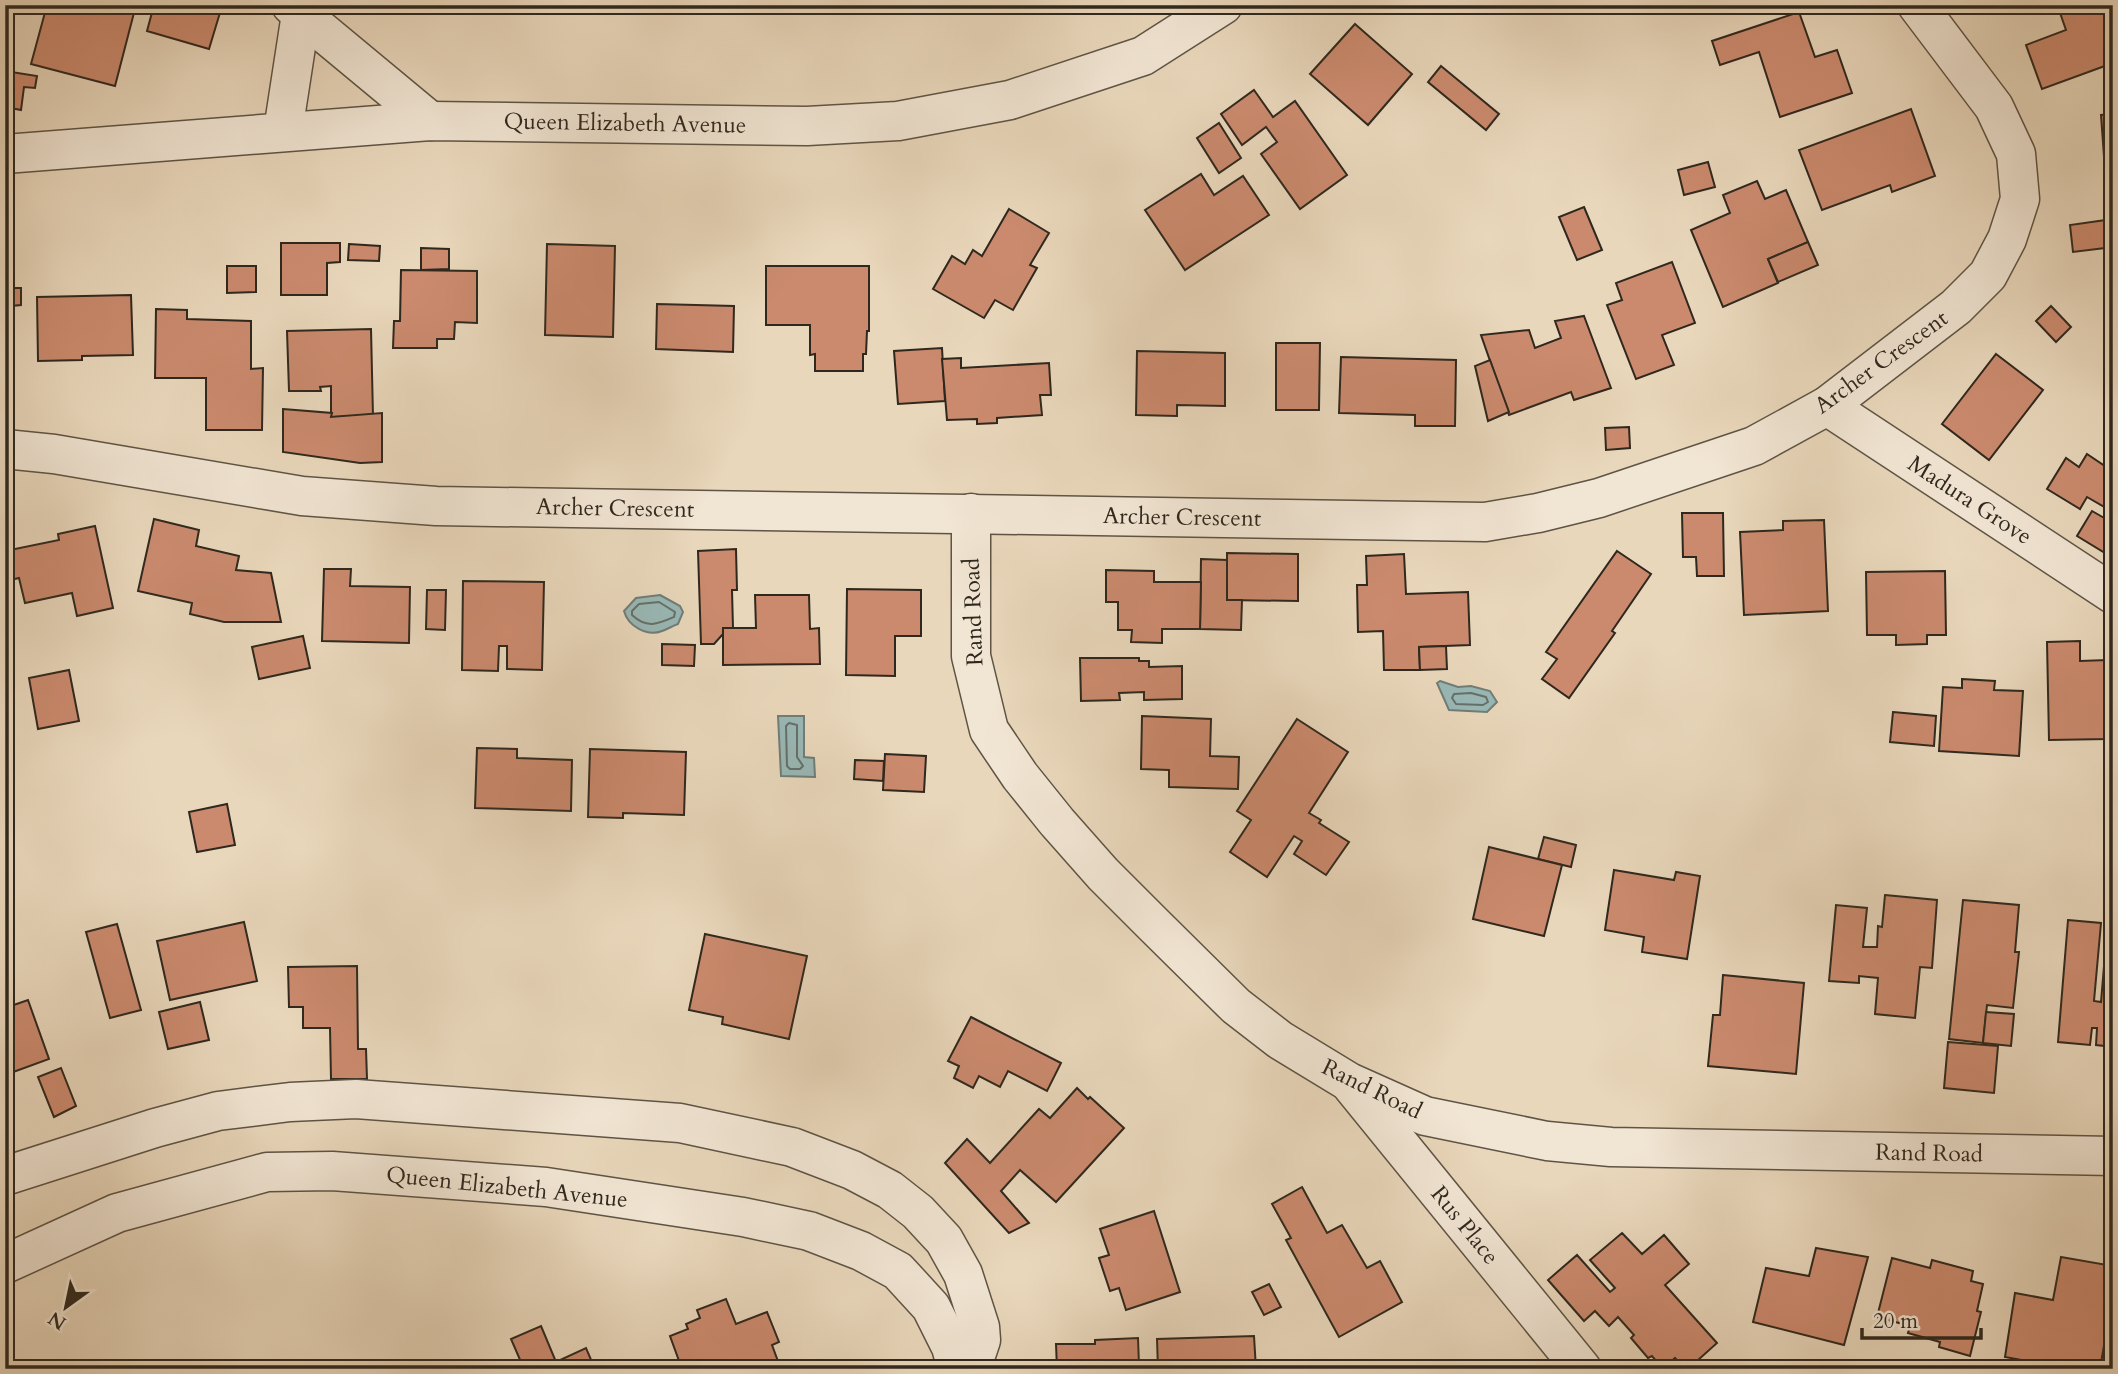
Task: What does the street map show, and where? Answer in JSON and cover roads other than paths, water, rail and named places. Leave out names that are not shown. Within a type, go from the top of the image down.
[{"type":"street","name":"Queen Elizabeth Avenue","points":[[5,154],[430,121],[807,126],[898,121],[1010,100],[1143,56],[1223,5]]},
{"type":"street","name":"Archer Crescent","points":[[5,449],[54,454],[302,496],[422,505],[1485,522],[1538,513],[1598,498],[1754,446],[1827,406],[1956,307],[1988,275],[2007,239],[2020,200],[2016,154],[1994,107],[1917,5]]},
{"type":"street","points":[[296,10],[430,121]]},
{"type":"street","points":[[283,131],[296,10]]},
{"type":"street","name":"Madura Grove","points":[[1827,406],[2113,594]]},
{"type":"street","name":"Rand Road","points":[[971,513],[971,656],[989,730],[1020,776],[1103,874],[1236,1006],[1280,1040],[1349,1082],[1425,1116],[1547,1141],[1611,1147],[2113,1156]]},
{"type":"street","name":"Rus Place","points":[[1349,1082],[1582,1369]]},
{"type":"street","points":[[5,1176],[155,1128],[218,1111],[290,1102],[356,1100],[680,1123],[792,1147],[852,1170],[881,1185],[918,1212],[944,1240],[963,1274],[980,1327],[981,1340],[977,1352],[958,1369]]},
{"type":"street","name":"Queen Elizabeth Avenue","points":[[5,1265],[117,1213],[267,1172],[332,1171],[546,1187],[743,1217],[809,1231],[861,1251],[898,1271],[931,1307],[951,1347],[958,1369]]},
{"type":"water","points":[[660,595],[680,606],[683,612],[678,624],[650,633],[634,626],[624,611],[636,598]]},
{"type":"water","points":[[1440,681],[1458,687],[1471,686],[1490,691],[1497,702],[1487,712],[1449,710],[1437,683]]},
{"type":"water","points":[[778,716],[804,716],[804,757],[814,758],[815,777],[781,776]]}]
